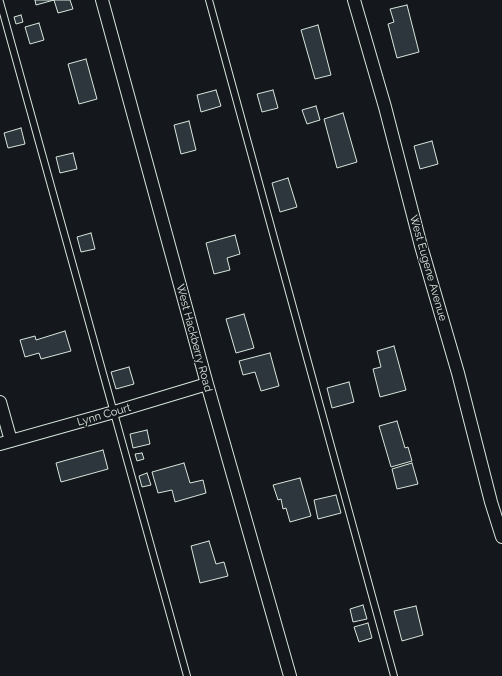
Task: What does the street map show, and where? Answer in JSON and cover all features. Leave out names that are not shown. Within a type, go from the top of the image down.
[{"type":"street","name":"West Hackberry Road","points":[[102,0],[207,384],[290,676]]},
{"type":"street","name":"West Eugene Avenue","points":[[354,0],[385,107],[421,246],[458,373],[502,537]]},
{"type":"street","name":"Lynn Court","points":[[6,442],[207,384]]},
{"type":"street","points":[[0,402],[6,442]]},
{"type":"lane","points":[[209,0],[394,676]]},
{"type":"lane","points":[[0,2],[187,676]]},
{"type":"building","points":[[35,0],[54,0],[36,5]]},
{"type":"building","points":[[54,0],[70,0],[73,9],[58,13]]},
{"type":"building","points":[[407,5],[419,52],[397,58],[388,24],[394,22],[390,9]]},
{"type":"building","points":[[21,15],[23,22],[16,24],[14,17]]},
{"type":"building","points":[[39,23],[44,40],[30,44],[25,27]]},
{"type":"building","points":[[318,25],[331,75],[315,79],[301,30]]},
{"type":"building","points":[[86,59],[97,99],[79,104],[68,64]]},
{"type":"building","points":[[216,90],[221,106],[201,112],[197,95]]},
{"type":"building","points":[[273,90],[278,108],[262,112],[257,94]]},
{"type":"building","points":[[316,106],[320,120],[307,124],[302,110]]},
{"type":"building","points":[[343,113],[357,162],[337,168],[324,119]]},
{"type":"building","points":[[189,121],[196,150],[181,154],[174,125]]},
{"type":"building","points":[[21,128],[25,144],[8,148],[4,133]]},
{"type":"building","points":[[432,141],[438,164],[420,169],[414,146]]},
{"type":"building","points":[[73,153],[77,169],[60,173],[56,157]]},
{"type":"building","points":[[288,178],[297,207],[280,212],[272,183]]},
{"type":"building","points":[[91,233],[95,249],[81,252],[77,237]]},
{"type":"building","points":[[235,235],[240,254],[227,258],[230,270],[214,274],[206,243]]},
{"type":"building","points":[[244,314],[254,348],[236,353],[226,319]]},
{"type":"building","points":[[65,331],[71,351],[41,359],[39,353],[25,357],[20,340],[35,336],[36,340]]},
{"type":"building","points":[[394,346],[406,390],[380,397],[373,369],[381,367],[377,351]]},
{"type":"building","points":[[270,353],[279,386],[261,391],[255,372],[243,375],[239,361]]},
{"type":"building","points":[[129,367],[134,384],[116,389],[111,372]]},
{"type":"building","points":[[349,382],[354,402],[332,408],[327,388]]},
{"type":"building","points":[[397,421],[405,448],[408,447],[412,461],[391,467],[379,426]]},
{"type":"building","points":[[147,430],[150,444],[133,448],[130,434]]},
{"type":"building","points":[[103,450],[108,469],[61,482],[56,463]]},
{"type":"building","points":[[142,453],[144,459],[137,461],[135,454]]},
{"type":"building","points":[[184,463],[190,483],[203,480],[206,493],[175,502],[172,490],[158,493],[152,472]]},
{"type":"building","points":[[412,463],[418,484],[397,489],[392,469]]},
{"type":"building","points":[[147,473],[151,485],[142,487],[139,476]]},
{"type":"building","points":[[300,478],[311,516],[290,522],[286,508],[283,509],[281,499],[278,500],[273,485]]},
{"type":"building","points":[[336,495],[341,513],[318,519],[314,500]]},
{"type":"building","points":[[209,541],[216,564],[224,562],[228,576],[200,583],[191,546]]},
{"type":"building","points":[[363,605],[367,619],[353,622],[350,609]]},
{"type":"building","points":[[416,606],[423,635],[402,641],[394,611]]},
{"type":"building","points":[[368,623],[372,638],[359,642],[354,627]]}]
